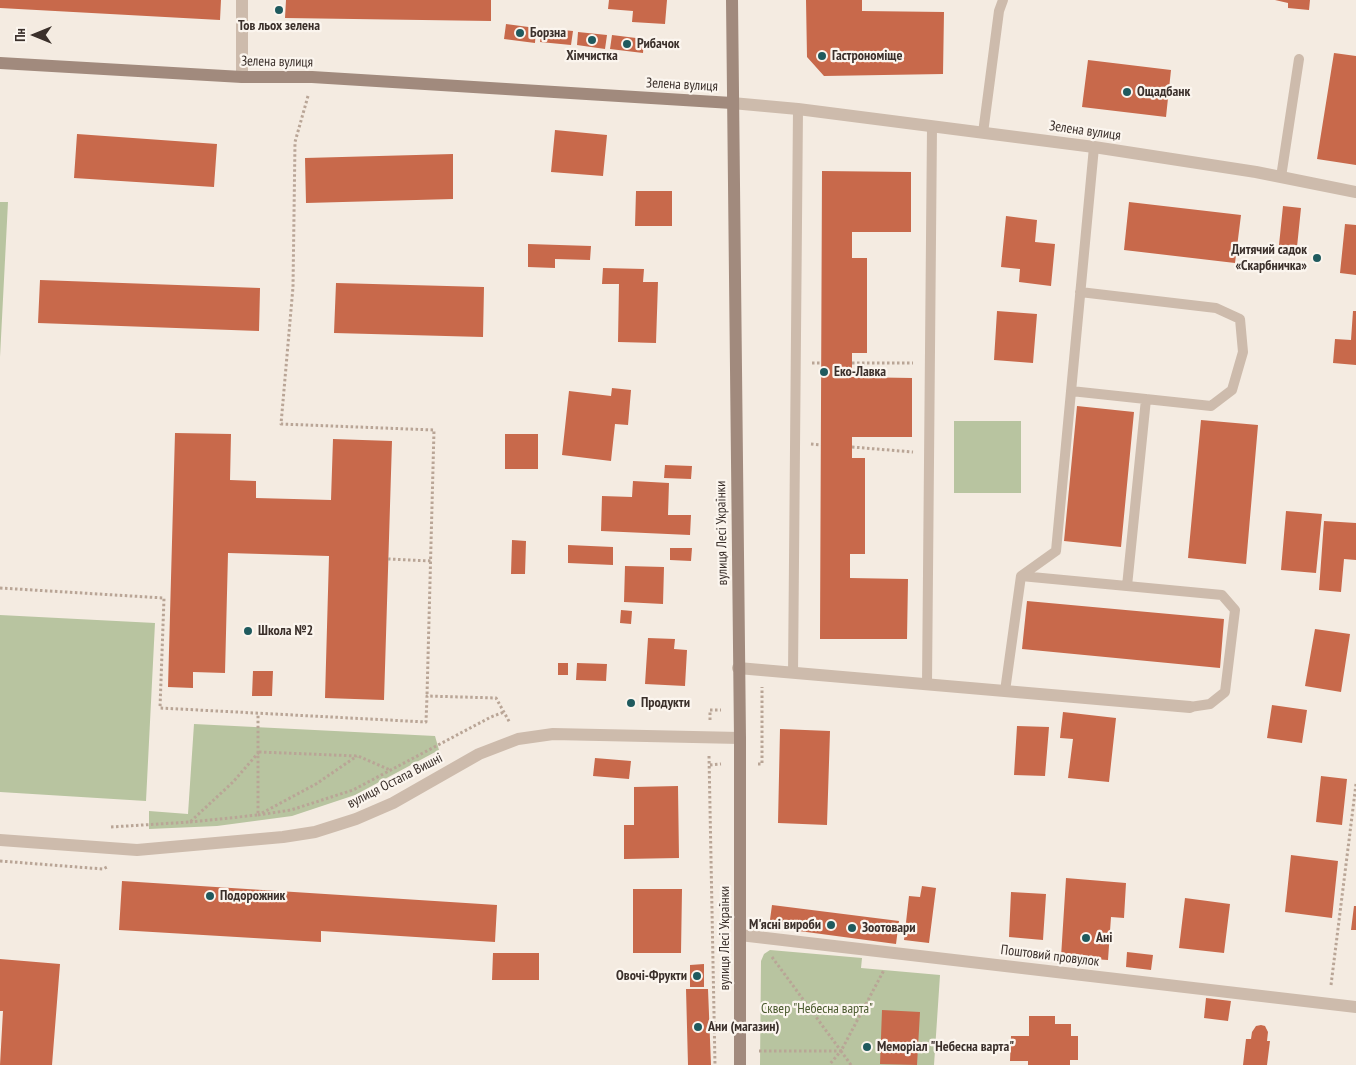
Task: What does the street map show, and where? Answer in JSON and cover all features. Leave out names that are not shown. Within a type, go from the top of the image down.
[{"type":"street","points":[[242,0],[242,77]]},
{"type":"street","name":"вулиця Лесі Українки","points":[[732,0],[740,738],[740,1065]]},
{"type":"street","name":"Зелена вулиця","points":[[0,63],[242,77],[312,77],[732,103],[798,109],[1094,147],[1281,177],[1356,192]]},
{"type":"street","points":[[738,668],[1190,707]]},
{"type":"street","name":"вулиця Остапа Вишні","points":[[0,840],[136,850],[229,843],[315,832],[356,819],[393,803],[479,754],[518,739],[553,734],[740,738]]},
{"type":"street","name":"Поштовий провулок","points":[[740,935],[1356,1006]]},
{"type":"lane","points":[[983,133],[1002,0]]},
{"type":"lane","points":[[1281,177],[1299,59]]},
{"type":"lane","points":[[793,673],[798,109]]},
{"type":"lane","points":[[927,684],[932,127]]},
{"type":"lane","points":[[1005,690],[1022,576],[1056,551],[1094,147]]},
{"type":"lane","points":[[1071,391],[1210,406],[1232,390],[1243,352],[1240,319],[1216,308],[1080,292]]},
{"type":"lane","points":[[1127,586],[1146,399]]},
{"type":"lane","points":[[1022,576],[1222,595],[1235,610],[1225,692],[1210,704],[1190,707]]},
{"type":"path","points":[[0,588],[164,598],[160,708],[426,722],[434,430],[281,424],[293,288],[295,142],[312,77]]},
{"type":"path","points":[[815,363],[821,363]]},
{"type":"path","points":[[852,363],[930,363]]},
{"type":"path","points":[[814,444],[821,444]]},
{"type":"path","points":[[852,447],[929,453]]},
{"type":"path","points":[[388,559],[431,561]]},
{"type":"path","points":[[427,696],[496,698],[518,739]]},
{"type":"path","points":[[710,710],[715,1065]]},
{"type":"path","points":[[105,828],[190,822],[292,810],[353,790],[491,717],[504,712]]},
{"type":"path","points":[[258,714],[258,815]]},
{"type":"path","points":[[258,752],[358,756],[390,770]]},
{"type":"path","points":[[190,822],[233,782],[258,752]]},
{"type":"path","points":[[258,815],[310,788],[358,756]]},
{"type":"path","points":[[1329,1003],[1356,784]]},
{"type":"path","points":[[758,937],[851,1065]]},
{"type":"path","points":[[829,1065],[841,1051],[893,953]]},
{"type":"path","points":[[740,1051],[841,1051]]},
{"type":"green space","points":[[0,202],[8,202],[0,357]]},
{"type":"green space","points":[[954,421],[1021,421],[1021,493],[954,493]]},
{"type":"green space","points":[[0,615],[155,623],[146,801],[0,792]]},
{"type":"green space","points":[[194,724],[435,736],[439,750],[355,795],[292,816],[217,826],[149,829],[149,811],[188,814]]},
{"type":"green space","name":"Сквер \"Небесна варта\"","points":[[770,950],[862,958],[861,968],[940,975],[934,1065],[760,1065],[761,961],[764,954]]},
{"type":"building","points":[[0,0],[221,0],[220,20],[0,8]]},
{"type":"building","points":[[286,0],[491,0],[491,21],[285,18]]},
{"type":"building","points":[[609,0],[667,0],[665,24],[632,22],[633,11],[608,9]]},
{"type":"building","points":[[806,0],[862,0],[862,11],[944,12],[943,74],[824,76],[807,57]]},
{"type":"building","points":[[1275,0],[1310,0],[1309,10],[1288,8],[1288,3]]},
{"type":"building","name":"Борзна","points":[[506,24],[536,28],[535,43],[504,39]]},
{"type":"building","points":[[542,28],[573,31],[571,45],[540,42]]},
{"type":"building","name":"Хімчистка","points":[[578,32],[607,35],[605,49],[577,45]]},
{"type":"building","name":"Рибачок","points":[[612,35],[644,39],[643,53],[610,49]]},
{"type":"building","points":[[1334,53],[1356,56],[1356,165],[1317,159]]},
{"type":"building","points":[[1088,60],[1171,70],[1166,117],[1082,107]]},
{"type":"building","points":[[555,130],[607,135],[603,176],[551,172]]},
{"type":"building","points":[[77,134],[217,144],[214,187],[74,178]]},
{"type":"building","points":[[453,154],[453,199],[306,203],[305,158]]},
{"type":"building","points":[[822,171],[911,172],[911,232],[852,232],[852,258],[867,258],[867,353],[852,353],[852,377],[912,378],[912,437],[852,437],[852,458],[865,458],[865,554],[850,554],[850,578],[908,579],[907,639],[820,639]]},
{"type":"building","points":[[636,191],[672,191],[672,226],[635,226]]},
{"type":"building","points":[[1129,202],[1241,215],[1235,263],[1124,250]]},
{"type":"building","points":[[1283,206],[1301,208],[1297,247],[1279,245]]},
{"type":"building","points":[[1006,216],[1037,220],[1035,242],[1055,244],[1051,286],[1019,282],[1020,269],[1001,267]]},
{"type":"building","points":[[1345,224],[1356,225],[1356,275],[1340,273]]},
{"type":"building","points":[[528,244],[591,246],[590,260],[555,259],[555,268],[528,267]]},
{"type":"building","points":[[603,268],[644,269],[643,282],[658,282],[656,343],[618,342],[619,284],[602,284]]},
{"type":"building","points":[[40,280],[260,288],[259,331],[38,323]]},
{"type":"building","points":[[336,283],[484,287],[483,337],[334,333]]},
{"type":"building","points":[[997,311],[1037,314],[1033,363],[994,360]]},
{"type":"building","points":[[1353,311],[1356,311],[1356,365],[1333,363],[1335,339],[1351,340]]},
{"type":"building","points":[[612,388],[631,390],[628,425],[615,424],[611,461],[562,455],[569,391],[611,396]]},
{"type":"building","points":[[1077,406],[1134,412],[1121,547],[1064,541]]},
{"type":"building","points":[[1201,420],[1258,425],[1246,564],[1188,558]]},
{"type":"building","points":[[175,433],[231,434],[230,480],[256,481],[256,498],[331,500],[333,439],[392,441],[384,700],[325,698],[329,556],[228,553],[225,673],[193,672],[193,688],[168,687]]},
{"type":"building","points":[[505,434],[538,434],[538,469],[505,469]]},
{"type":"building","points":[[665,465],[692,466],[691,479],[664,478]]},
{"type":"building","points":[[633,481],[669,483],[668,515],[691,515],[690,535],[601,531],[602,496],[632,497]]},
{"type":"building","points":[[1286,511],[1322,514],[1316,573],[1281,570]]},
{"type":"building","points":[[1324,521],[1356,523],[1356,560],[1344,559],[1341,592],[1319,590]]},
{"type":"building","points":[[512,540],[526,541],[525,574],[511,574]]},
{"type":"building","points":[[568,545],[613,547],[613,565],[568,563]]},
{"type":"building","points":[[670,548],[692,548],[691,561],[670,560]]},
{"type":"building","points":[[625,566],[664,567],[663,604],[624,602]]},
{"type":"building","points":[[1027,601],[1224,619],[1220,668],[1022,649]]},
{"type":"building","points":[[621,610],[632,611],[631,624],[620,623]]},
{"type":"building","points":[[1315,629],[1350,634],[1341,692],[1305,686]]},
{"type":"building","points":[[648,638],[675,639],[674,649],[687,650],[685,686],[645,684]]},
{"type":"building","points":[[558,663],[568,663],[568,675],[558,675]]},
{"type":"building","points":[[577,663],[607,664],[606,681],[576,680]]},
{"type":"building","points":[[253,671],[273,671],[272,696],[252,696]]},
{"type":"building","points":[[1272,705],[1307,710],[1302,743],[1267,738]]},
{"type":"building","points":[[1063,712],[1116,718],[1109,782],[1068,778],[1073,739],[1060,738]]},
{"type":"building","points":[[1017,726],[1049,727],[1045,776],[1014,775]]},
{"type":"building","points":[[780,729],[830,731],[827,825],[778,823]]},
{"type":"building","points":[[595,758],[631,761],[629,779],[593,776]]},
{"type":"building","points":[[1321,776],[1347,779],[1342,825],[1316,822]]},
{"type":"building","points":[[678,786],[679,858],[624,859],[624,825],[634,825],[634,787]]},
{"type":"building","points":[[1291,855],[1338,861],[1332,918],[1285,912]]},
{"type":"building","name":"Ані","points":[[1066,878],[1126,883],[1124,918],[1111,917],[1108,960],[1061,957]]},
{"type":"building","points":[[122,881],[497,905],[495,942],[321,931],[321,942],[119,930]]},
{"type":"building","points":[[922,886],[936,888],[929,943],[904,940],[909,896],[920,897]]},
{"type":"building","points":[[633,889],[682,889],[681,953],[633,953]]},
{"type":"building","points":[[1011,892],[1046,894],[1043,940],[1009,937]]},
{"type":"building","points":[[1185,898],[1230,904],[1224,953],[1179,948]]},
{"type":"building","points":[[772,905],[899,921],[896,944],[769,927]]},
{"type":"building","points":[[1354,906],[1356,906],[1356,930],[1351,930]]},
{"type":"building","points":[[1127,952],[1153,955],[1151,970],[1126,967]]},
{"type":"building","points":[[493,953],[539,953],[539,980],[492,980]]},
{"type":"building","points":[[0,959],[60,964],[52,1065],[0,1065],[3,1011],[0,1011]]},
{"type":"building","name":"Овочі-Фрукти","points":[[704,964],[704,987],[690,987],[690,965]]},
{"type":"building","name":"Ани (магазин)","points":[[686,989],[708,989],[711,1065],[688,1065]]},
{"type":"building","points":[[1206,998],[1231,1001],[1228,1021],[1204,1018]]},
{"type":"building","points":[[882,1010],[920,1012],[917,1065],[880,1064]]},
{"type":"building","points":[[1029,1016],[1055,1016],[1055,1024],[1071,1024],[1071,1036],[1078,1036],[1078,1060],[1070,1060],[1070,1065],[1028,1065],[1028,1061],[1010,1061],[1011,1036],[1029,1036]]},
{"type":"building","points":[[1256,1026],[1265,1026],[1268,1032],[1267,1041],[1270,1041],[1267,1065],[1243,1065],[1246,1039],[1251,1039],[1252,1032]]},
{"type":"place","name":"Тов льох зелена","points":[[279,10]]},
{"type":"place","name":"Борзна","points":[[520,33]]},
{"type":"place","name":"Хімчистка","points":[[592,40]]},
{"type":"place","name":"Рибачок","points":[[627,44]]},
{"type":"place","name":"Гастрономіще","points":[[822,56]]},
{"type":"place","name":"Ощадбанк","points":[[1127,92]]},
{"type":"place","name":"Дитячий садок «Скарбничка»","points":[[1317,258]]},
{"type":"place","name":"Еко-Лавка","points":[[824,372]]},
{"type":"place","name":"Школа №2","points":[[248,631]]},
{"type":"place","name":"Продукти","points":[[631,703]]},
{"type":"place","name":"Подорожник","points":[[210,896]]},
{"type":"place","name":"М'ясні вироби","points":[[831,925]]},
{"type":"place","name":"Зоотовари","points":[[852,928]]},
{"type":"place","name":"Ані","points":[[1086,938]]},
{"type":"place","name":"Овочі-Фрукти","points":[[697,976]]},
{"type":"place","name":"Ани (магазин)","points":[[698,1027]]},
{"type":"place","name":"Меморіал \"Небесна варта\"","points":[[867,1047]]}]
